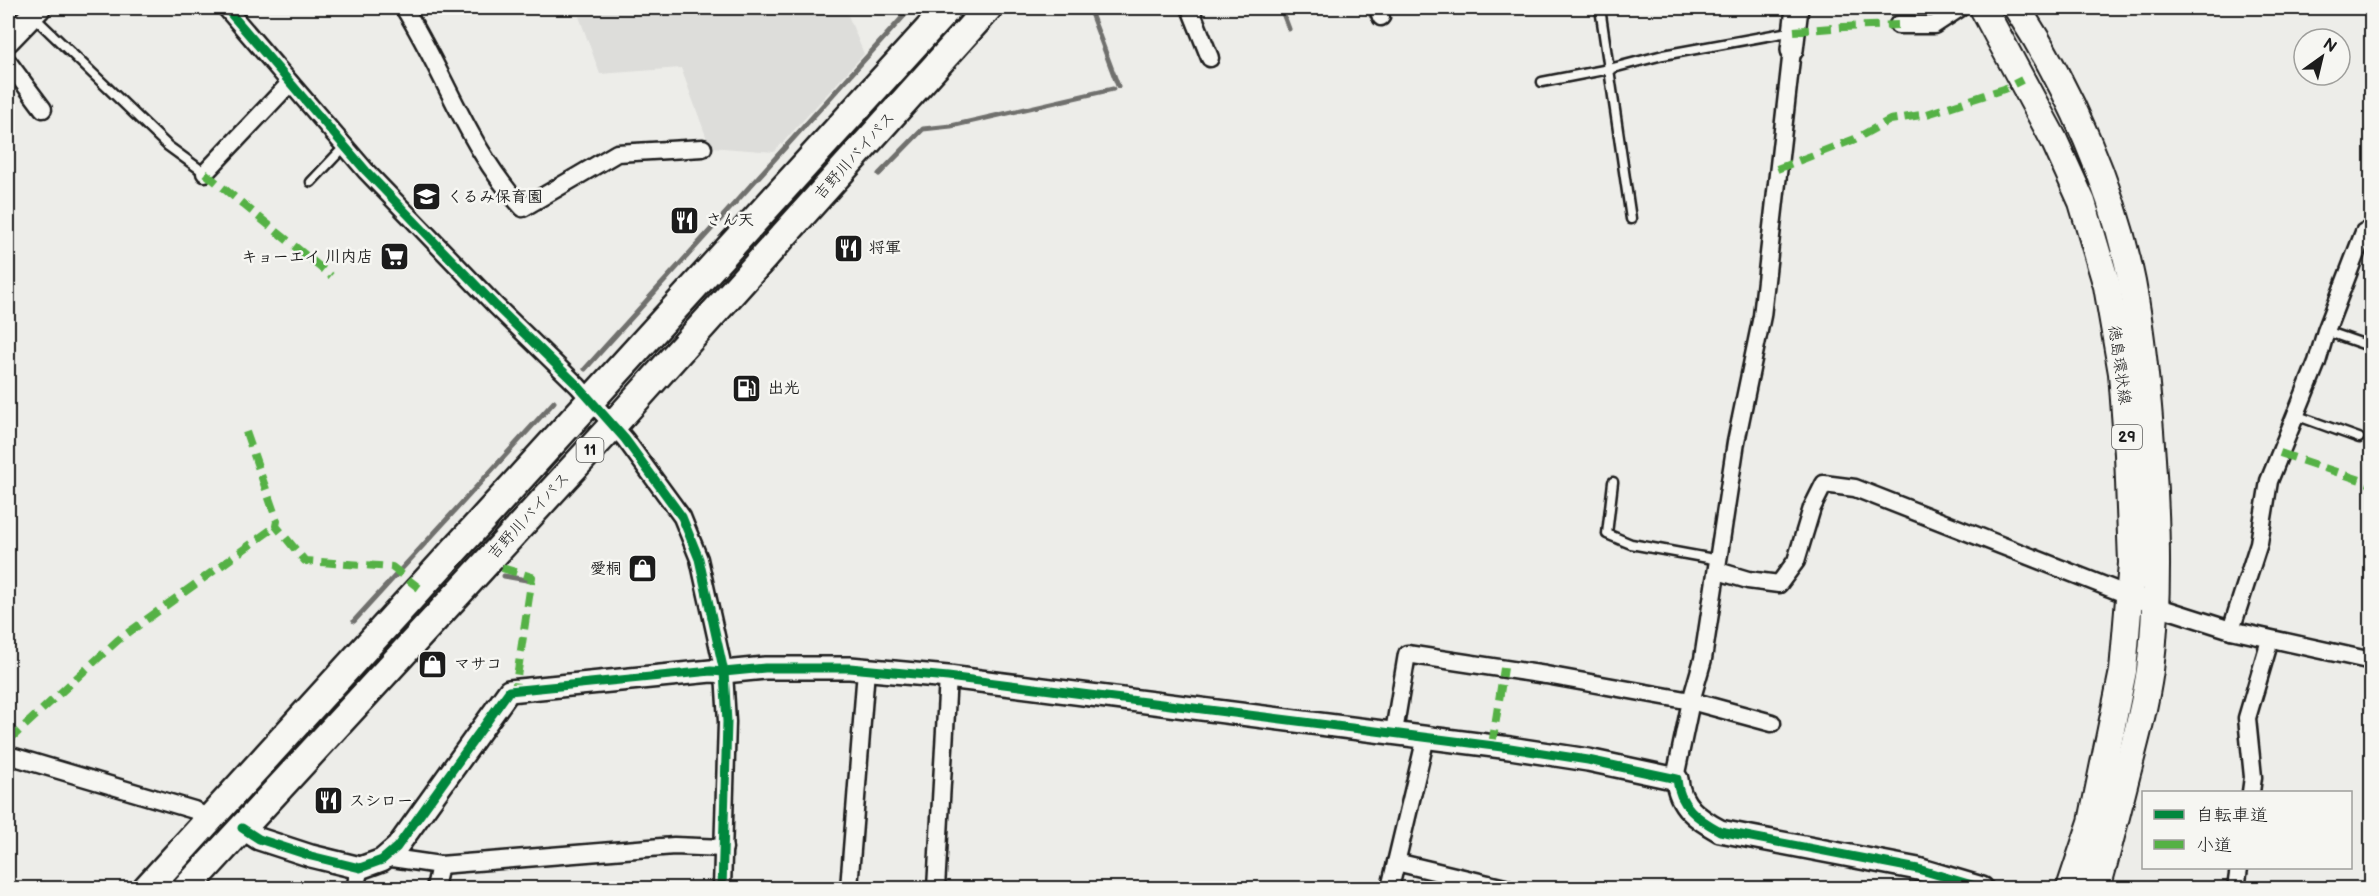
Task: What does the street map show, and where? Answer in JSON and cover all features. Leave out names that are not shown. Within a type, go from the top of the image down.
[{"type":"highway","name":"吉野川バイパス","points":[[147,888],[948,8]]},
{"type":"highway","name":"吉野川バイパス","points":[[187,888],[613,425],[988,8]]},
{"type":"main road","name":"徳島環状線","points":[[1983,8],[2055,140],[2082,202],[2107,286],[2122,374],[2132,564],[2123,671],[2092,822],[2070,888]]},
{"type":"main road","name":"徳島環状線","points":[[2017,8],[2053,69],[2082,129],[2106,189],[2132,280],[2147,373],[2156,517],[2156,606],[2150,671],[2137,735],[2097,888]]},
{"type":"main road","points":[[8,40],[35,11]]},
{"type":"street","points":[[226,8],[366,171],[592,401],[613,425],[682,517],[699,559],[724,672],[727,722],[722,888]]},
{"type":"street","points":[[404,8],[470,132],[503,188],[523,208],[617,153],[703,148]]},
{"type":"street","points":[[1190,8],[1210,58]]},
{"type":"street","points":[[1797,8],[1761,316],[1736,442],[1703,659],[1691,701],[1675,778],[1684,803],[1699,819],[1720,831],[1918,869],[1982,888]]},
{"type":"street","points":[[1898,26],[1934,25],[1960,8]]},
{"type":"street","points":[[8,62],[43,109]]},
{"type":"street","points":[[205,173],[290,83]]},
{"type":"street","points":[[2231,630],[2259,543],[2269,481],[2317,362],[2326,331],[2364,232]]},
{"type":"street","points":[[1718,565],[1748,580],[1779,584],[1796,561],[1812,508],[1824,484],[1855,488],[2156,606],[2270,640],[2372,661]]},
{"type":"street","points":[[2251,791],[2253,777],[2247,718],[2270,640]]},
{"type":"street","points":[[1394,732],[1407,654],[1546,675],[1691,701],[1772,723]]},
{"type":"street","points":[[242,828],[259,839],[310,856],[357,878],[397,847],[509,691],[711,671],[765,668],[850,668],[948,677],[1394,732],[1588,759],[1675,778]]},
{"type":"street","points":[[849,888],[866,670]]},
{"type":"street","points":[[936,888],[948,677]]},
{"type":"street","points":[[1390,888],[1426,737]]},
{"type":"street","points":[[8,755],[194,810],[209,820]]},
{"type":"street","points":[[386,857],[440,865],[674,846],[723,849]]},
{"type":"street","points":[[1396,862],[1505,888]]},
{"type":"street","points":[[435,888],[440,865]]},
{"type":"street","points":[[2236,888],[2239,869]]},
{"type":"lane","points":[[1600,8],[1631,219]]},
{"type":"lane","points":[[35,11],[168,146],[205,173]]},
{"type":"lane","points":[[1542,82],[1609,69],[1663,55],[1793,40]]},
{"type":"lane","points":[[311,182],[345,146]]},
{"type":"lane","points":[[2326,331],[2372,347]]},
{"type":"lane","points":[[2295,416],[2359,438]]},
{"type":"lane","points":[[1613,482],[1607,534],[1631,544],[1718,565]]},
{"type":"shaded area","points":[[576,8],[845,8],[864,54],[774,152],[710,147],[681,68],[600,74]]},
{"type":"waterway","points":[[585,369],[911,8]]},
{"type":"waterway","points":[[1089,8],[1118,86]]},
{"type":"waterway","points":[[1281,8],[1289,29]]},
{"type":"waterway","points":[[1369,8],[1371,16]]},
{"type":"waterway","points":[[879,174],[923,129],[951,126],[1113,89]]},
{"type":"waterway","points":[[354,621],[554,402]]},
{"type":"waterway","points":[[504,576],[532,581]]},
{"type":"marked path","points":[[1794,31],[1898,25]]},
{"type":"marked path","points":[[1777,169],[1855,139],[1890,120],[1927,114],[2004,89],[2022,80]]},
{"type":"marked path","points":[[205,173],[331,276]]},
{"type":"marked path","points":[[2364,232],[2372,235]]},
{"type":"marked path","points":[[246,432],[277,521],[276,526],[305,561],[392,567],[419,588]]},
{"type":"marked path","points":[[2280,453],[2372,484]]},
{"type":"marked path","points":[[8,741],[118,640],[276,526]]},
{"type":"marked path","points":[[502,568],[532,577],[515,690]]},
{"type":"marked path","points":[[1492,745],[1504,668]]},
{"type":"cycle path","points":[[226,8],[366,171],[496,306],[578,386],[625,439],[682,517],[699,559],[724,672],[727,722],[722,888]]},
{"type":"cycle path","points":[[242,828],[259,839],[311,856],[360,868],[382,860],[397,847],[509,691],[711,671],[765,668],[850,668],[948,677],[1510,748],[1588,760],[1677,779],[1681,797],[1691,811],[1720,831],[1918,869],[1982,888]]},
{"type":"place","name":"くるみ保育園","points":[[426,197]]},
{"type":"place","name":"さん天","points":[[685,220]]},
{"type":"place","name":"将軍","points":[[848,248]]},
{"type":"place","name":"キョーエイ 川内店","points":[[394,257]]},
{"type":"place","name":"出光","points":[[747,388]]},
{"type":"place","name":"愛桐","points":[[643,569]]},
{"type":"place","name":"マサコ","points":[[433,664]]},
{"type":"place","name":"スシロー","points":[[328,801]]}]
